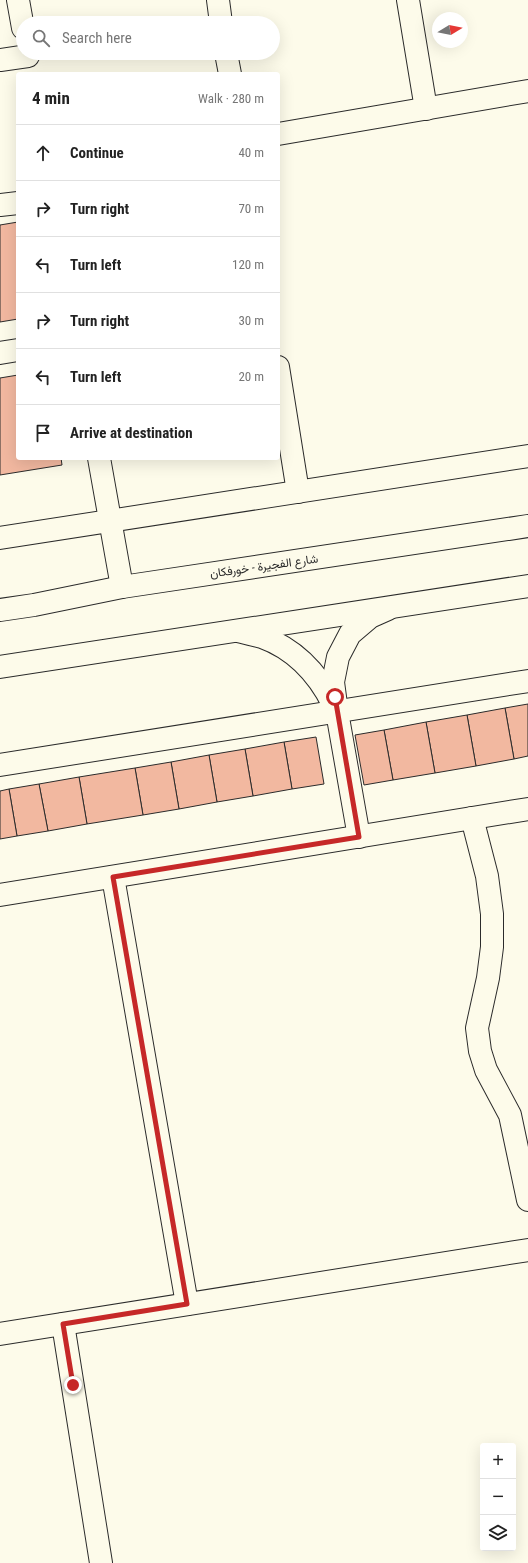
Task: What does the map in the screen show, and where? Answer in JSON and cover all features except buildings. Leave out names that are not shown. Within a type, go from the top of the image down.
[{"type":"main road","points":[[18,0],[21,16]]},
{"type":"main road","points":[[218,0],[220,16]]},
{"type":"main road","points":[[408,0],[426,109]]},
{"type":"main road","points":[[0,60],[29,61]]},
{"type":"main road","points":[[227,60],[230,72]]},
{"type":"main road","points":[[280,134],[528,91]]},
{"type":"main road","points":[[0,206],[16,203]]},
{"type":"main road","points":[[0,354],[16,350]]},
{"type":"main road","points":[[280,380],[298,492]]},
{"type":"main road","points":[[0,538],[528,456]]},
{"type":"main road","points":[[99,460],[122,587]]},
{"type":"main road","name":"شارع الفجيرة - خورفكان","points":[[0,610],[34,605],[122,587],[528,526]]},
{"type":"main road","points":[[0,667],[528,586]]},
{"type":"main road","points":[[0,621],[22,613],[34,605]]},
{"type":"main road","points":[[359,837],[333,682],[338,657],[350,634],[370,616],[394,607]]},
{"type":"main road","points":[[238,631],[263,638],[287,650],[307,666],[324,686],[337,712]]},
{"type":"main road","points":[[0,765],[528,681]]},
{"type":"main road","points":[[0,895],[528,809]]},
{"type":"main road","points":[[472,818],[487,876],[492,914],[491,955],[488,978],[477,1028],[480,1051],[486,1070],[510,1115],[528,1200]]},
{"type":"main road","points":[[113,877],[187,1304]]},
{"type":"main road","points":[[0,1334],[528,1250]]},
{"type":"main road","points":[[63,1324],[102,1563]]},
{"type":"route","points":[[73,1385],[63,1324],[187,1304],[113,877],[359,837],[335,697]]}]
